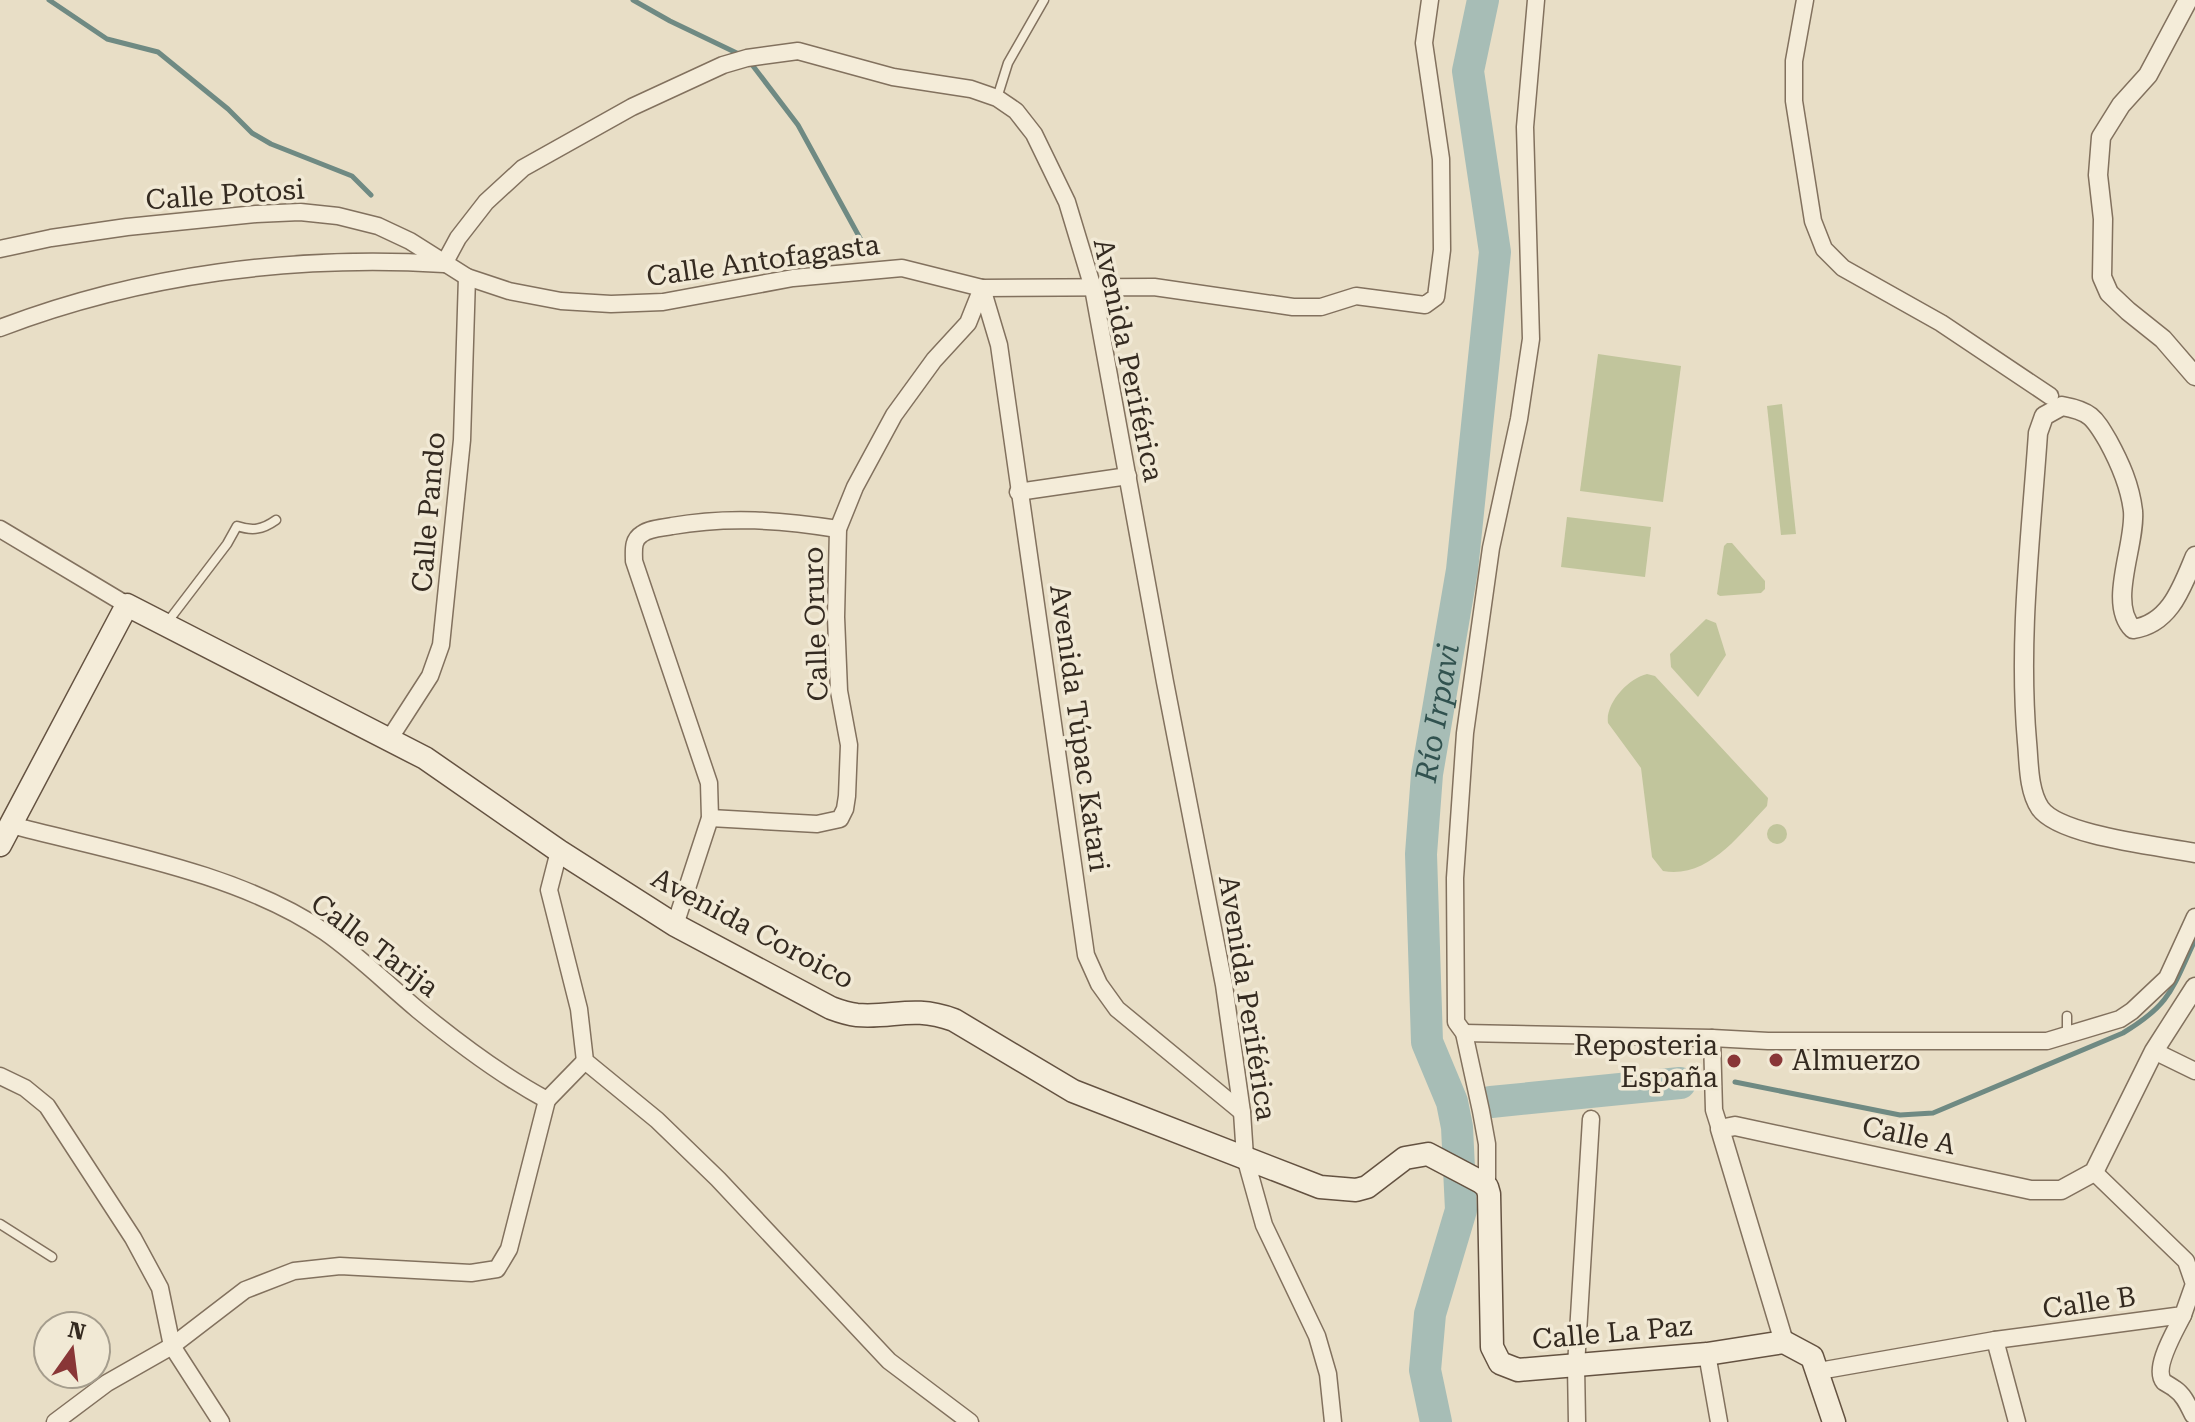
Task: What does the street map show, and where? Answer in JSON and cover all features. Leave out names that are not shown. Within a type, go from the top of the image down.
[{"type":"main road","name":"Avenida Coroico","points":[[127,605],[425,758],[559,851],[675,925],[831,1008],[857,1015],[932,1012],[954,1020],[1073,1091],[1320,1187],[1344,1191],[1367,1187],[1405,1158],[1428,1154],[1481,1183]]},
{"type":"main road","points":[[0,845],[127,605]]},
{"type":"main road","name":"Calle La Paz","points":[[1481,1183],[1489,1194],[1492,1347],[1500,1363],[1518,1370],[1576,1366],[1707,1354],[1784,1342]]},
{"type":"main road","points":[[1784,1342],[1812,1357],[1834,1422]]},
{"type":"street","name":"Calle Antofagasta","points":[[444,264],[467,277],[509,291],[561,301],[611,304],[663,302],[793,278],[902,268],[982,288],[1154,287],[1293,307],[1321,307],[1356,296],[1425,305],[1436,297],[1441,261],[1442,202],[1438,134],[1424,43],[1430,0]]},
{"type":"street","points":[[1481,1183],[1487,1144],[1464,1033],[1456,1022],[1456,864],[1465,733],[1491,548],[1519,419],[1531,339],[1525,127],[1536,0]]},
{"type":"street","points":[[1805,0],[1794,61],[1794,101],[1813,221],[1824,249],[1843,268],[1941,323],[2050,396]]},
{"type":"street","points":[[2188,0],[2148,75],[2121,105],[2101,137],[2098,175],[2103,219],[2102,277],[2109,293],[2163,339],[2195,376]]},
{"type":"street","name":"Avenida Periférica","points":[[444,264],[458,238],[486,202],[523,168],[632,107],[723,65],[747,58],[798,51],[893,77],[971,89],[997,98],[1016,111],[1034,134],[1051,163],[1067,202],[1093,288],[1224,985],[1242,1112],[1245,1157],[1264,1225],[1317,1336],[1328,1374],[1333,1422]]},
{"type":"street","name":"Calle Potosi","points":[[0,249],[127,227],[300,212],[338,216],[378,226],[410,241],[444,264]]},
{"type":"street","points":[[0,328],[55,307],[143,284],[240,270],[397,261],[444,264]]},
{"type":"street","name":"Calle Pando","points":[[390,738],[430,676],[441,645],[462,440],[467,277]]},
{"type":"street","name":"Avenida Túpac Katari","points":[[982,288],[999,345],[1086,955],[1099,984],[1117,1009],[1242,1112]]},
{"type":"street","name":"Calle Oruro","points":[[710,818],[831,823],[840,819],[845,809],[849,745],[839,676],[836,617],[838,529],[855,487],[894,415],[934,360],[968,323],[982,288]]},
{"type":"street","points":[[2195,556],[2175,600],[2162,617],[2149,627],[2133,629],[2125,621],[2121,606],[2133,513],[2120,463],[2085,410],[2062,406],[2044,416],[2038,433],[2022,645],[2022,690],[2032,787],[2040,808],[2059,823],[2084,832],[2195,853]]},
{"type":"street","points":[[1018,492],[1128,476]]},
{"type":"street","points":[[675,925],[710,818],[709,783],[634,561],[633,544],[641,534],[655,529],[724,521],[763,519],[838,529]]},
{"type":"street","points":[[0,529],[127,605]]},
{"type":"street","name":"Calle Tarija","points":[[11,825],[173,867],[236,887],[286,910],[324,932],[420,1012],[525,1088],[547,1100]]},
{"type":"street","points":[[559,851],[549,890],[579,1009],[585,1061],[657,1120],[718,1179],[889,1361],[970,1422]]},
{"type":"street","points":[[1464,1033],[1768,1041],[2047,1041],[2067,1025],[2120,1019],[2144,1001],[2167,978],[2195,917]]},
{"type":"street","points":[[2191,1417],[2182,1394],[2164,1382],[2160,1366],[2194,1284],[2186,1261],[2094,1172],[2154,1051],[2195,988]]},
{"type":"street","points":[[1712,1038],[1714,1110],[1784,1342]]},
{"type":"street","points":[[2154,1051],[2195,1071]]},
{"type":"street","points":[[55,1422],[107,1383],[172,1346],[245,1290],[294,1271],[340,1266],[471,1273],[497,1269],[509,1249],[547,1100],[585,1061]]},
{"type":"street","points":[[0,1076],[25,1088],[47,1106],[133,1238],[160,1288],[172,1346],[221,1422]]},
{"type":"street","points":[[1577,1422],[1576,1366],[1591,1119]]},
{"type":"street","name":"Calle A","points":[[1720,1129],[1735,1126],[2031,1190],[2061,1190],[2094,1172]]},
{"type":"street","name":"Calle B","points":[[1819,1371],[1995,1340],[2183,1315]]},
{"type":"street","points":[[1995,1340],[2017,1422]]},
{"type":"street","points":[[1707,1354],[1719,1422]]},
{"type":"lane","points":[[997,98],[1008,63],[1044,0]]},
{"type":"lane","points":[[165,624],[227,544],[237,526],[250,530],[267,527],[276,520]]},
{"type":"lane","points":[[0,1224],[52,1257]]},
{"type":"green space","points":[[1598,354],[1681,366],[1663,502],[1580,491]]},
{"type":"green space","points":[[1782,404],[1796,534],[1781,535],[1767,406]]},
{"type":"green space","points":[[1567,517],[1651,527],[1645,577],[1561,567]]},
{"type":"green space","points":[[1727,543],[1732,543],[1765,581],[1765,589],[1761,593],[1717,594]]},
{"type":"green space","points":[[1706,619],[1716,623],[1726,655],[1698,697],[1671,667],[1670,654]]},
{"type":"green space","points":[[1647,674],[1655,676],[1768,798],[1767,806],[1721,852],[1708,862],[1679,872],[1663,871],[1652,857],[1641,768],[1608,723],[1610,707],[1620,692]]},
{"type":"green space","points":[[1777,824],[1784,827],[1787,834],[1784,841],[1777,844],[1770,841],[1767,834],[1770,827]]},
{"type":"waterway","points":[[49,0],[107,39],[158,52],[228,109],[252,133],[271,144],[352,176],[371,195]]},
{"type":"waterway","points":[[633,0],[743,56]]},
{"type":"waterway","name":"Río Irpavi","points":[[1436,1422],[1425,1370],[1430,1314],[1461,1210],[1457,1127],[1452,1102],[1427,1042],[1421,854],[1427,774],[1462,570],[1495,252],[1468,71],[1483,0]]},
{"type":"waterway","points":[[750,62],[798,125],[861,240]]},
{"type":"waterway","points":[[1735,1082],[1900,1115],[1933,1113],[2123,1033],[2139,1023],[2168,994],[2195,940]]},
{"type":"waterway","points":[[1491,1102],[1680,1083]]},
{"type":"place","name":"Almuerzo","points":[[1776,1060]]},
{"type":"place","name":"Reposteria España","points":[[1734,1061]]}]
